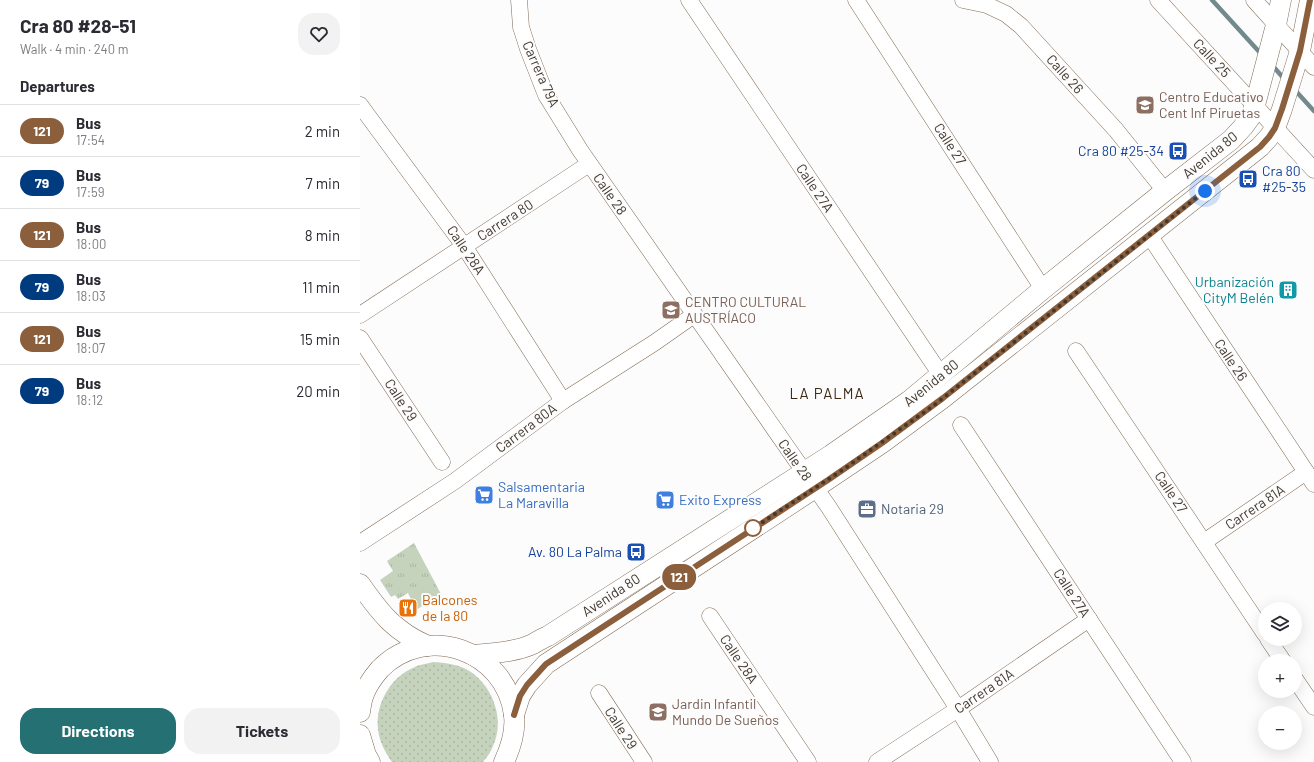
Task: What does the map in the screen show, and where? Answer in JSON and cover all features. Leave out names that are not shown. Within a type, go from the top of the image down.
[{"type":"main road","name":"Avenida 80","points":[[473,655],[500,652],[532,644],[804,472],[881,421],[909,401],[1044,289],[1165,191],[1231,140],[1251,116],[1255,105],[1281,0]]},
{"type":"main road","name":"Avenida 80","points":[[514,715],[520,696],[527,685],[546,664],[882,443],[943,398],[1260,147],[1269,137],[1279,118],[1303,61],[1310,0]]},
{"type":"main road","points":[[360,584],[377,608],[396,627],[416,641],[428,646]]},
{"type":"main road","points":[[361,697],[375,674],[388,662],[414,648],[443,646],[459,649],[473,655],[488,666],[501,680],[509,696],[514,715],[514,731],[504,762]]},
{"type":"main road","points":[[360,735],[366,756],[370,762]]},
{"type":"street","name":"Carrera 79A","points":[[519,0],[521,27],[546,94],[590,164]]},
{"type":"street","name":"Calle 27A","points":[[689,0],[942,374]]},
{"type":"street","name":"Calle 27","points":[[856,0],[1044,289]]},
{"type":"street","name":"Calle 26","points":[[963,0],[987,5],[1006,14],[1021,26],[1116,130],[1165,191]]},
{"type":"street","name":"Calle 25","points":[[1158,0],[1255,105],[1279,118],[1314,170]]},
{"type":"street","points":[[1254,0],[1274,31],[1303,61]]},
{"type":"street","name":"Calle 28A","points":[[360,105],[464,246],[563,401]]},
{"type":"street","name":"Carrera 80","points":[[360,314],[590,164]]},
{"type":"street","name":"Calle 28","points":[[590,164],[815,488],[958,709],[990,762]]},
{"type":"street","name":"Calle 26","points":[[1149,235],[1310,478]]},
{"type":"street","name":"Carrera 80A","points":[[360,543],[455,481],[563,401],[654,343],[694,315]]},
{"type":"street","name":"Calle 29","points":[[360,338],[442,462]]},
{"type":"street","name":"Calle 27","points":[[1076,351],[1258,623]]},
{"type":"street","name":"Calle 27A","points":[[961,425],[1183,762]]},
{"type":"street","name":"Carrera 81A","points":[[1204,542],[1310,478]]},
{"type":"street","name":"Calle 28A","points":[[710,616],[808,762]]},
{"type":"street","name":"Carrera 81A","points":[[877,762],[958,709],[1089,619]]},
{"type":"street","points":[[1302,689],[1314,707]]},
{"type":"street","name":"Calle 29","points":[[599,693],[644,762]]},
{"type":"green space","points":[[414,543],[441,594],[416,610],[408,593],[398,599],[395,595],[391,597],[380,580],[393,571],[387,561]]},
{"type":"green space","points":[[433,662],[452,664],[466,669],[479,679],[491,696],[495,706],[498,726],[492,748],[483,762],[392,762],[381,742],[378,729],[379,710],[386,692],[406,671],[419,665]]},
{"type":"waterway","points":[[1212,0],[1263,56]]},
{"type":"waterway","points":[[1272,65],[1286,81]]},
{"type":"waterway","points":[[1294,89],[1314,111]]},
{"type":"bus line","name":"121","points":[[514,715],[520,696],[527,685],[546,664],[828,480],[882,443],[943,398],[1238,166],[1260,147],[1275,128],[1282,109],[1300,51],[1310,0]]},
{"type":"place","name":"Centro Educativo Cent Inf Piruetas","points":[[1145,105]]},
{"type":"place","name":"Cra 80 #25-34","points":[[1178,151]]},
{"type":"place","name":"Cra 80 #25-35","points":[[1248,179]]},
{"type":"place","name":"Urbanización CityM Belén","points":[[1288,290]]},
{"type":"place","name":"CENTRO CULTURAL AUSTRÍACO","points":[[671,310]]},
{"type":"place","name":"Salsamentaria La Maravilla","points":[[484,495]]},
{"type":"place","name":"Exito Express","points":[[665,500]]},
{"type":"place","name":"Notaria 29","points":[[867,509]]},
{"type":"place","name":"Av. 80 La Palma","points":[[636,552]]},
{"type":"place","name":"Balcones de la 80","points":[[408,608]]},
{"type":"place","name":"Jardin Infantil Mundo De Sueños","points":[[658,712]]},
{"type":"district","name":"LA PALMA","points":[[827,394]]},
{"type":"route","points":[[753,528],[752,529],[841,471],[911,422],[1205,191]]}]
